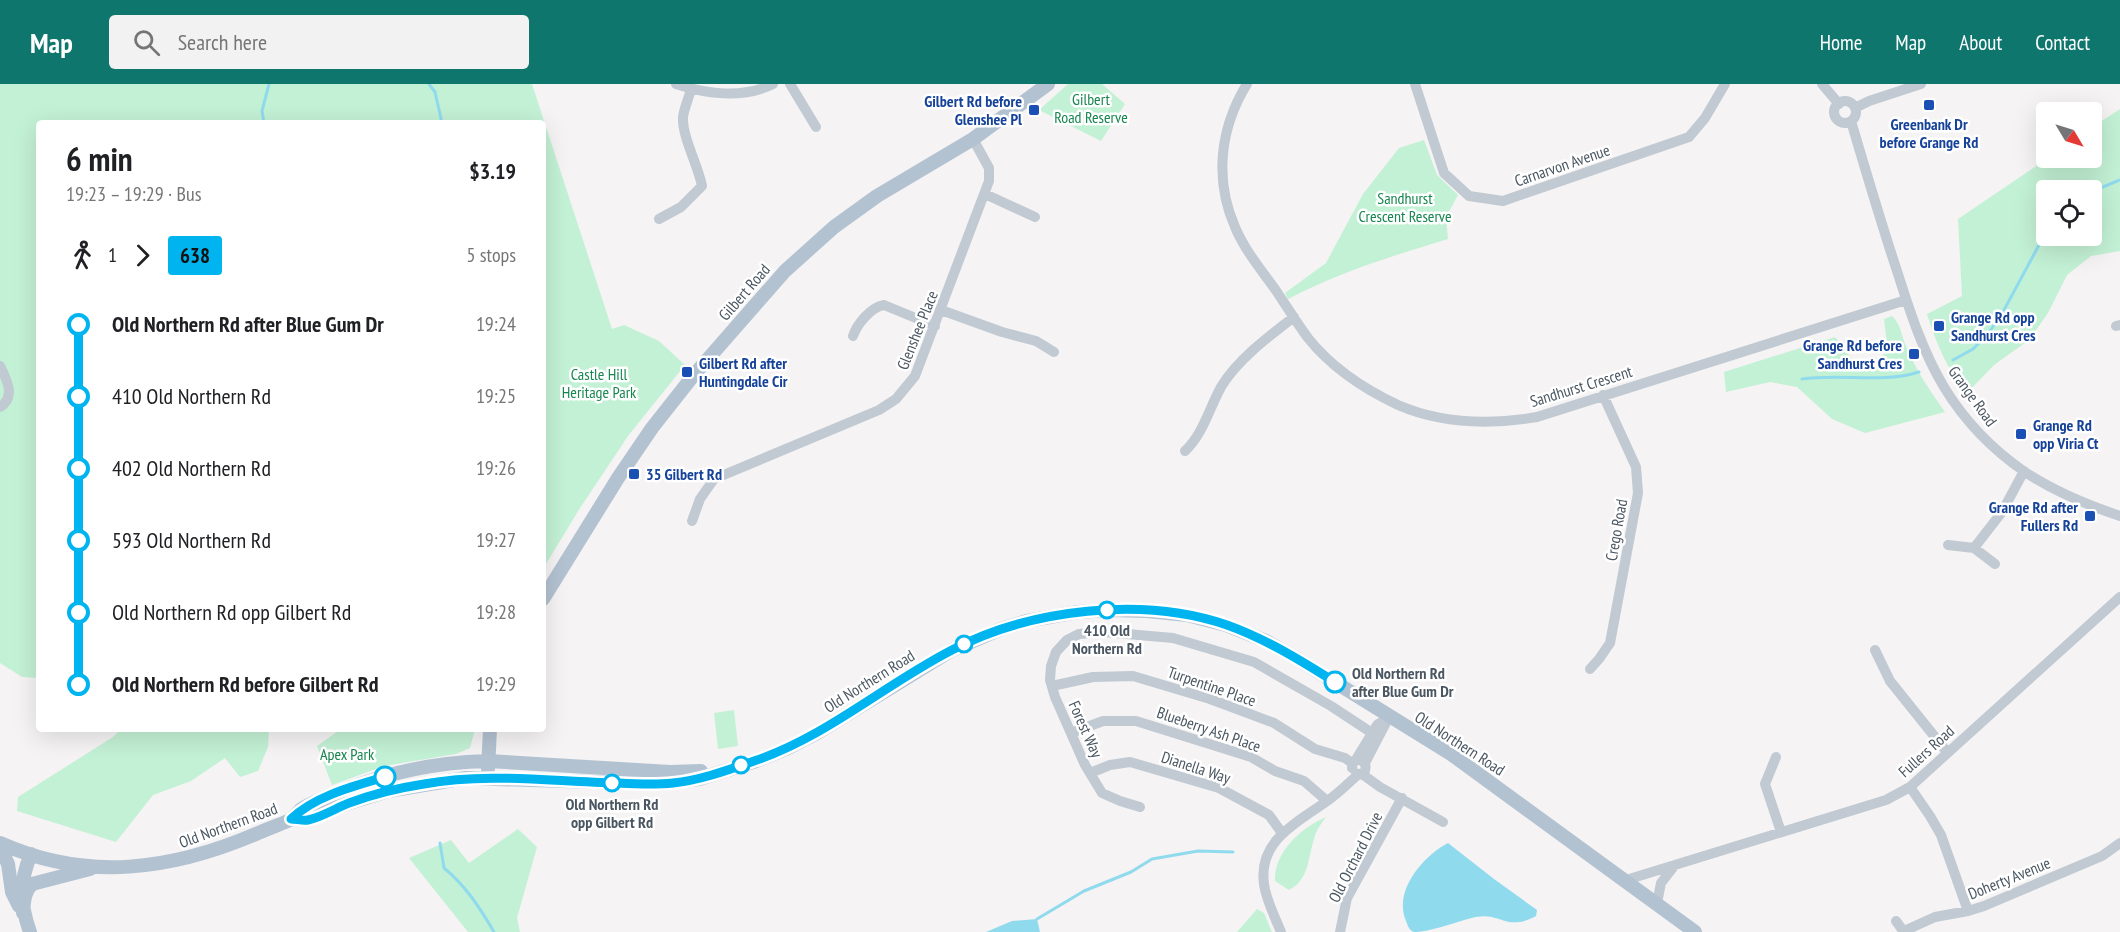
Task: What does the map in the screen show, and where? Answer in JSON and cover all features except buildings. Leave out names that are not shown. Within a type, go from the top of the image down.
[{"type":"main road","name":"Gilbert Road","points":[[546,594],[652,428],[693,376],[784,271],[834,227],[877,196],[974,139],[1048,84]]},
{"type":"main road","name":"Old Northern Road","points":[[291,819],[307,820],[349,803],[388,791],[427,783],[488,778],[658,784],[699,779],[788,748],[817,733],[924,666],[976,638],[1027,621],[1078,612],[1147,611],[1187,615],[1226,625],[1266,641],[1296,658],[1451,754],[1695,932]]},
{"type":"main road","points":[[488,778],[490,732]]},
{"type":"main road","name":"Old Northern Road","points":[[0,845],[62,862],[99,867],[178,861],[205,854],[291,819],[302,808],[366,782],[425,767],[468,762],[488,761],[670,772],[721,772]]},
{"type":"main road","points":[[0,845],[8,864],[12,892],[30,932]]},
{"type":"main road","points":[[23,913],[21,882],[31,854]]},
{"type":"main road","points":[[23,913],[24,898],[32,884],[99,867]]},
{"type":"street","points":[[676,84],[691,89],[727,94],[750,92],[773,84]]},
{"type":"street","points":[[790,84],[816,127]]},
{"type":"street","name":"Sandhurst Crescent","points":[[1247,84],[1232,111],[1224,140],[1222,169],[1225,199],[1235,228],[1307,337],[1339,370],[1382,397],[1423,414],[1474,422],[1515,420],[1557,411],[1906,300]]},
{"type":"street","name":"Carnarvon Avenue","points":[[1415,84],[1444,173],[1469,196],[1503,201],[1689,137],[1705,118],[1725,84]]},
{"type":"street","points":[[1822,84],[1839,104]]},
{"type":"street","points":[[1855,108],[1921,84]]},
{"type":"street","points":[[658,219],[681,207],[702,186],[685,136],[683,117],[691,89]]},
{"type":"street","points":[[1848,102],[1855,108],[1856,115],[1851,121],[1843,123],[1836,118],[1835,110],[1839,104],[1848,102]]},
{"type":"street","name":"Grange Road","points":[[1851,121],[1870,190],[1906,300],[1928,357],[1944,387],[1992,446],[2024,471],[2065,495],[2120,516]]},
{"type":"street","name":"Glenshee Place","points":[[692,520],[700,499],[714,479],[879,410],[896,399],[915,376],[989,182],[988,168],[974,139]]},
{"type":"street","points":[[985,194],[1035,217]]},
{"type":"street","points":[[853,336],[861,321],[879,306],[891,307],[935,326]]},
{"type":"street","points":[[941,310],[1002,332],[1036,341],[1054,352]]},
{"type":"street","points":[[1185,451],[1194,442],[1222,385],[1256,345],[1294,317]]},
{"type":"street","points":[[0,366],[9,384],[9,395],[5,404],[0,407]]},
{"type":"street","name":"Crego Road","points":[[1590,669],[1610,643],[1638,493],[1636,467],[1603,395]]},
{"type":"street","points":[[1974,548],[2002,512],[2024,471]]},
{"type":"street","points":[[1948,545],[1974,548],[1995,564]]},
{"type":"street","name":"Fullers Road","points":[[1626,880],[1886,800],[1910,787],[2120,597]]},
{"type":"street","name":"Forest Way","points":[[1140,807],[1102,793],[1089,773],[1052,686],[1051,666],[1056,652],[1067,640],[1079,634],[1104,633],[1173,638],[1254,662],[1331,706],[1372,733]]},
{"type":"street","points":[[1875,650],[1890,681],[1947,752]]},
{"type":"street","name":"Turpentine Place","points":[[1052,686],[1094,677],[1133,676],[1201,696],[1274,723],[1315,748],[1345,758],[1380,787],[1443,822]]},
{"type":"street","points":[[1360,769],[1372,733],[1377,725],[1389,717]]},
{"type":"street","points":[[1281,932],[1266,893],[1263,874],[1270,849],[1282,833],[1327,801],[1360,769],[1389,717]]},
{"type":"street","name":"Blueberry Ash Place","points":[[1071,733],[1103,721],[1136,721],[1251,757],[1279,773],[1304,781],[1327,801]]},
{"type":"street","points":[[1776,757],[1765,784],[1781,832]]},
{"type":"street","name":"Dianella Way","points":[[1089,773],[1110,765],[1130,762],[1219,788],[1270,816],[1282,833]]},
{"type":"street","points":[[1910,787],[1941,835],[1968,911]]},
{"type":"street","name":"Old Orchard Drive","points":[[1340,932],[1347,898],[1402,798]]},
{"type":"street","name":"Doherty Avenue","points":[[1896,921],[1904,932],[1935,917],[1968,911],[2102,856],[2120,843]]},
{"type":"street","points":[[1657,903],[1661,883],[1675,865]]},
{"type":"green space","name":"Castle Hill Heritage Park","points":[[0,84],[532,84],[544,120],[36,120],[36,678],[22,677],[0,663]]},
{"type":"green space","name":"Gilbert Road Reserve","points":[[1068,84],[1102,84],[1125,104],[1101,141],[1039,110]]},
{"type":"green space","points":[[2120,109],[2120,251],[2091,256],[2067,275],[2048,313],[2029,340],[1994,365],[1966,394],[1943,356],[1927,314],[1962,296],[1958,219],[2036,166],[2036,168],[2102,168],[2102,121]]},
{"type":"green space","name":"Castle Hill Heritage Park","points":[[546,127],[612,329],[624,325],[659,341],[685,365],[628,436],[546,564]]},
{"type":"green space","name":"Sandhurst Crescent Reserve","points":[[1424,140],[1437,175],[1458,195],[1446,217],[1448,239],[1386,258],[1288,299],[1285,293],[1326,263],[1363,194],[1399,148]]},
{"type":"green space","points":[[1892,316],[1899,326],[1919,372],[1945,412],[1865,433],[1832,419],[1797,387],[1770,382],[1726,392],[1724,372],[1835,337],[1859,368],[1888,352],[1884,319]]},
{"type":"green space","points":[[734,710],[738,746],[718,749],[714,713]]},
{"type":"green space","points":[[118,732],[269,732],[268,747],[258,771],[240,777],[225,758],[191,781],[153,795],[116,842],[17,811],[18,797]]},
{"type":"green space","name":"Apex Park","points":[[337,732],[474,732],[470,748],[456,754],[384,766],[332,785],[317,746]]},
{"type":"green space","points":[[1326,817],[1316,833],[1304,874],[1296,886],[1289,890],[1275,881],[1279,860],[1299,834]]},
{"type":"green space","points":[[518,829],[537,847],[517,918],[520,932],[468,932],[409,858],[451,840],[469,863]]},
{"type":"green space","points":[[1257,909],[1264,913],[1272,932],[1237,932]]},
{"type":"water","points":[[1448,843],[1537,910],[1536,916],[1517,922],[1485,916],[1476,917],[1428,930],[1414,932],[1411,930],[1403,910],[1407,887],[1420,865]]},
{"type":"water","points":[[1037,919],[1040,932],[986,932],[1012,921]]},
{"type":"waterway","points":[[264,120],[262,111],[269,84]]},
{"type":"waterway","points":[[429,84],[435,92],[441,120]]},
{"type":"waterway","points":[[2102,187],[2120,180]]},
{"type":"waterway","points":[[1953,360],[1973,349],[1988,334],[2004,310],[2038,246]]},
{"type":"waterway","points":[[1802,379],[1876,378],[1905,376],[1919,372]]},
{"type":"waterway","points":[[440,843],[444,868],[472,898],[494,932]]},
{"type":"waterway","points":[[1037,919],[1084,891],[1131,872],[1152,859],[1198,851],[1233,852]]},
{"type":"bus line","name":"638","points":[[385,777],[366,782],[302,808],[291,819],[307,820],[349,803],[388,791],[466,778],[658,784],[699,779],[788,748],[817,733],[924,666],[976,638],[1027,621],[1060,614],[1110,610],[1187,615],[1226,625],[1266,641],[1335,682]]},
{"type":"place","name":"Greenbank Dr before Grange Rd","points":[[1929,105]]},
{"type":"place","name":"Gilbert Rd before Glenshee Pl","points":[[1034,110]]},
{"type":"place","name":"Grange Rd opp Sandhurst Cres","points":[[1939,326]]},
{"type":"place","name":"Grange Rd before Sandhurst Cres","points":[[1914,354]]},
{"type":"place","name":"Gilbert Rd after Huntingdale Cir","points":[[687,372]]},
{"type":"place","name":"Grange Rd opp Viria Ct","points":[[2021,434]]},
{"type":"place","name":"35 Gilbert Rd","points":[[634,474]]},
{"type":"place","name":"Grange Rd after Fullers Rd","points":[[2090,516]]},
{"type":"place","name":"410 Old Northern Rd","points":[[1107,610]]},
{"type":"place","name":"Old Northern Rd after Blue Gum Dr","points":[[1335,682]]},
{"type":"place","name":"Old Northern Rd opp Gilbert Rd","points":[[612,783]]}]
